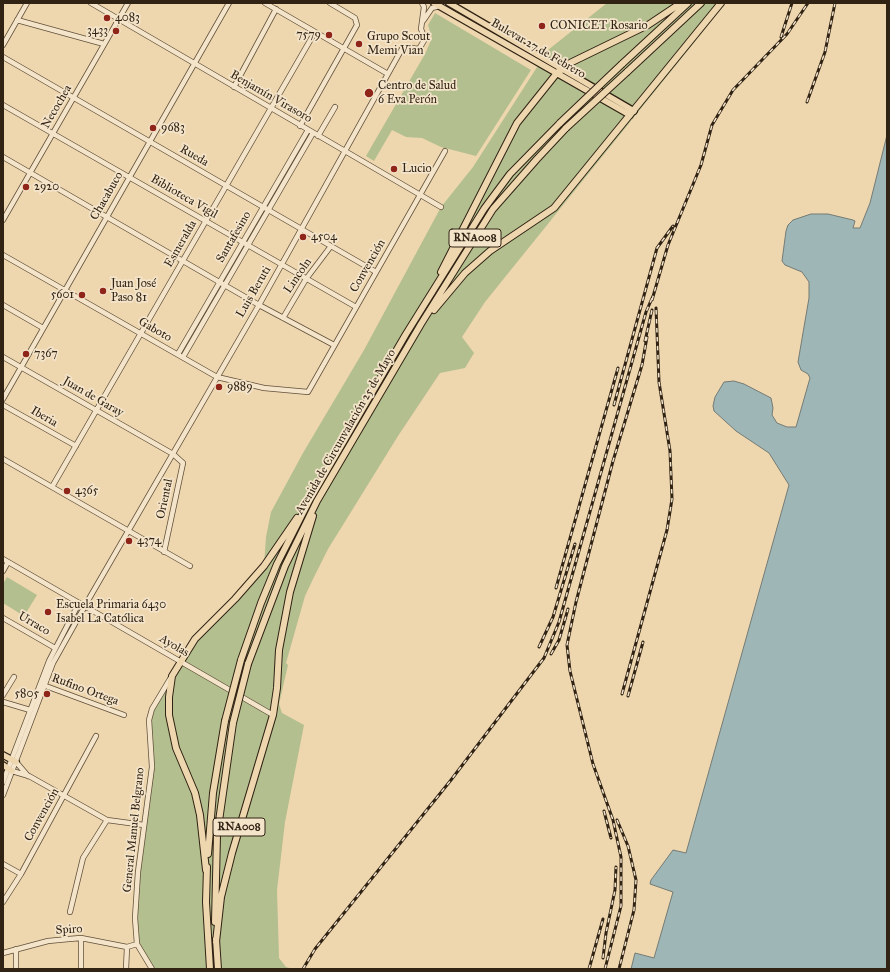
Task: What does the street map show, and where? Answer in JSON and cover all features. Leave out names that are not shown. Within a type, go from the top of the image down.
[{"type":"highway","points":[[423,308],[517,123],[559,71],[579,58],[648,25],[681,3]]},
{"type":"highway","name":"Avenida de Circunvalación 25 de Mayo","points":[[210,969],[206,902],[206,870],[213,793],[225,721],[241,660],[261,603],[310,499],[423,308],[484,209],[510,174],[545,137],[688,3]]},
{"type":"highway","name":"Avenida de Circunvalación 25 de Mayo","points":[[218,969],[214,903],[217,835],[221,794],[233,723],[248,664],[285,566],[317,501],[421,324],[493,209],[537,158],[566,128],[701,3]]},
{"type":"highway","points":[[632,113],[721,3]]},
{"type":"highway","name":"RNA008","points":[[421,324],[465,273],[490,251],[554,208],[632,113]]},
{"type":"highway","name":"RNA008","points":[[180,661],[195,639],[235,599],[264,566],[310,499]]},
{"type":"highway","points":[[273,715],[277,688],[279,650],[290,592],[317,501]]},
{"type":"highway","points":[[180,661],[172,676],[169,697],[169,715],[176,748],[195,794],[200,815],[206,870]]},
{"type":"highway","name":"RNA008","points":[[216,942],[221,897],[232,853],[273,715]]},
{"type":"main road","name":"Bulevar 27 de Febrero","points":[[449,3],[559,71]]},
{"type":"main road","name":"Bulevar 27 de Febrero","points":[[437,4],[632,113]]},
{"type":"main road","points":[[3,755],[13,761]]},
{"type":"street","points":[[3,45],[27,3]]},
{"type":"street","name":"Benjamín Virasoro","points":[[92,3],[300,126],[441,207]]},
{"type":"street","name":"Necochea","points":[[3,220],[128,3]]},
{"type":"street","name":"Chacabuco","points":[[3,399],[230,3]]},
{"type":"street","points":[[265,3],[388,74]]},
{"type":"street","points":[[300,126],[357,25],[355,18],[330,3]]},
{"type":"street","name":"Luis Beruti","points":[[42,685],[84,606],[282,265],[403,47],[419,49],[425,39],[421,24],[424,10],[422,3]]},
{"type":"street","points":[[421,24],[432,8],[437,4]]},
{"type":"street","points":[[234,87],[276,10]]},
{"type":"street","points":[[17,20],[104,44]]},
{"type":"street","name":"Esmeralda","points":[[52,487],[315,32]]},
{"type":"street","name":"Rueda","points":[[3,57],[376,272]]},
{"type":"street","name":"Biblioteca Vigil","points":[[3,105],[356,307]]},
{"type":"street","name":"Santafesino","points":[[183,357],[268,210],[315,134],[335,107]]},
{"type":"street","name":"Santafesino","points":[[178,354],[308,130]]},
{"type":"street","name":"Convención","points":[[308,392],[445,150]]},
{"type":"street","points":[[3,157],[259,305],[334,345]]},
{"type":"street","name":"Lincoln","points":[[283,318],[306,279],[331,246]]},
{"type":"street","name":"Gaboto","points":[[3,255],[217,377],[264,388],[308,392]]},
{"type":"street","points":[[3,305],[43,328]]},
{"type":"street","name":"Juan de Garay","points":[[3,358],[173,454]]},
{"type":"street","name":"Iberia","points":[[3,405],[76,446]]},
{"type":"street","name":"Oriental","points":[[164,552],[183,463],[173,454]]},
{"type":"street","points":[[3,459],[190,566]]},
{"type":"street","name":"Ayolas","points":[[3,559],[273,715]]},
{"type":"street","points":[[3,571],[8,562]]},
{"type":"street","points":[[3,782],[8,768],[13,761],[55,648],[79,603]]},
{"type":"street","name":"Urraco","points":[[3,618],[55,648]]},
{"type":"street","name":"General Manuel Belgrano","points":[[137,944],[135,918],[144,825],[152,767],[149,720],[152,708],[172,676]]},
{"type":"street","points":[[3,695],[14,677]]},
{"type":"street","points":[[13,761],[30,710],[42,685]]},
{"type":"street","name":"Rufino Ortega","points":[[42,685],[124,715]]},
{"type":"street","points":[[3,702],[30,710]]},
{"type":"street","name":"Convención","points":[[3,902],[21,874],[96,736]]},
{"type":"street","points":[[13,761],[29,776]]},
{"type":"street","points":[[8,768],[29,776],[107,820],[144,825]]},
{"type":"street","points":[[3,795],[8,768]]},
{"type":"street","points":[[70,912],[82,858],[107,820]]},
{"type":"street","points":[[3,864],[21,874]]},
{"type":"street","points":[[81,938],[81,969]]},
{"type":"street","name":"Spiro","points":[[3,953],[48,941],[81,938],[127,947],[137,944]]},
{"type":"street","points":[[137,944],[152,969]]},
{"type":"street","points":[[126,969],[127,947]]},
{"type":"street","points":[[16,950],[16,969]]},
{"type":"green space","points":[[607,3],[726,3],[485,302],[462,337],[474,353],[465,368],[440,373],[398,436],[328,549],[305,596],[286,663],[288,665],[279,704],[282,713],[304,725],[285,822],[277,890],[279,958],[286,967],[293,969],[152,969],[135,937],[135,918],[152,767],[149,730],[152,709],[195,639],[264,566],[266,537],[271,512],[303,453],[364,350],[441,207],[473,167],[548,50]]},
{"type":"green space","points":[[435,13],[531,70],[476,156],[441,147],[422,138],[406,137],[392,130],[374,161],[366,156],[425,54],[432,38],[428,25]]},
{"type":"green space","points":[[7,577],[37,595],[24,616],[3,603],[3,584]]},
{"type":"water","points":[[887,135],[887,969],[631,969],[635,953],[654,958],[673,892],[650,884],[651,880],[673,850],[686,853],[789,485],[769,453],[736,431],[714,411],[713,406],[715,397],[724,382],[734,381],[744,384],[771,398],[773,408],[772,415],[777,423],[787,427],[796,427],[810,378],[808,374],[801,370],[798,362],[809,298],[809,282],[802,272],[785,265],[782,261],[786,231],[788,225],[793,220],[811,214],[828,214],[853,220],[855,221],[853,228],[860,228],[870,203]]},
{"type":"railway","points":[[781,37],[792,3]]},
{"type":"railway","points":[[652,300],[668,245],[701,165],[712,125],[733,90],[787,34],[808,3]]},
{"type":"railway","points":[[807,102],[825,52],[835,3]]},
{"type":"railway","points":[[614,405],[657,248],[673,226]]},
{"type":"railway","points":[[303,969],[315,949],[451,780],[544,658],[559,622],[646,312],[653,296]]},
{"type":"railway","points":[[622,694],[667,530],[672,499],[670,451],[659,382],[656,308]]},
{"type":"railway","points":[[645,341],[652,310]]},
{"type":"railway","points":[[605,969],[621,906],[621,857],[613,820],[593,764],[570,671],[567,645],[576,602],[613,461],[642,365],[647,337]]},
{"type":"railway","points":[[556,588],[618,368]]},
{"type":"railway","points":[[539,647],[553,617],[575,544]]},
{"type":"railway","points":[[551,654],[559,640],[568,609]]},
{"type":"railway","points":[[628,696],[643,642]]},
{"type":"railway","points":[[604,811],[611,838]]},
{"type":"railway","points":[[617,820],[628,846],[636,880],[634,910],[619,969]]},
{"type":"railway","points":[[603,958],[606,933],[615,890],[616,867]]},
{"type":"railway","points":[[589,969],[603,919]]},
{"type":"place","name":"4083","points":[[107,18]]},
{"type":"place","name":"CONICET Rosario","points":[[542,26]]},
{"type":"place","name":"3433","points":[[116,31]]},
{"type":"place","name":"7579","points":[[329,35]]},
{"type":"place","name":"Grupo Scout Memi Vian","points":[[359,44]]},
{"type":"place","name":"Centro de Salud 6 Eva Perón","points":[[369,93]]},
{"type":"place","name":"9683","points":[[153,128]]},
{"type":"place","name":"Lucio","points":[[394,169]]},
{"type":"place","name":"2920","points":[[26,187]]},
{"type":"place","name":"4504","points":[[303,237]]},
{"type":"place","name":"Juan José Paso 81","points":[[103,291]]},
{"type":"place","name":"5601","points":[[82,295]]},
{"type":"place","name":"7367","points":[[26,354]]},
{"type":"place","name":"9889","points":[[219,387]]},
{"type":"place","name":"4365","points":[[67,491]]},
{"type":"place","name":"4374","points":[[129,541]]},
{"type":"place","name":"Escuela Primaria 6430 Isabel La Católica","points":[[48,612]]},
{"type":"place","name":"5805","points":[[47,694]]}]
